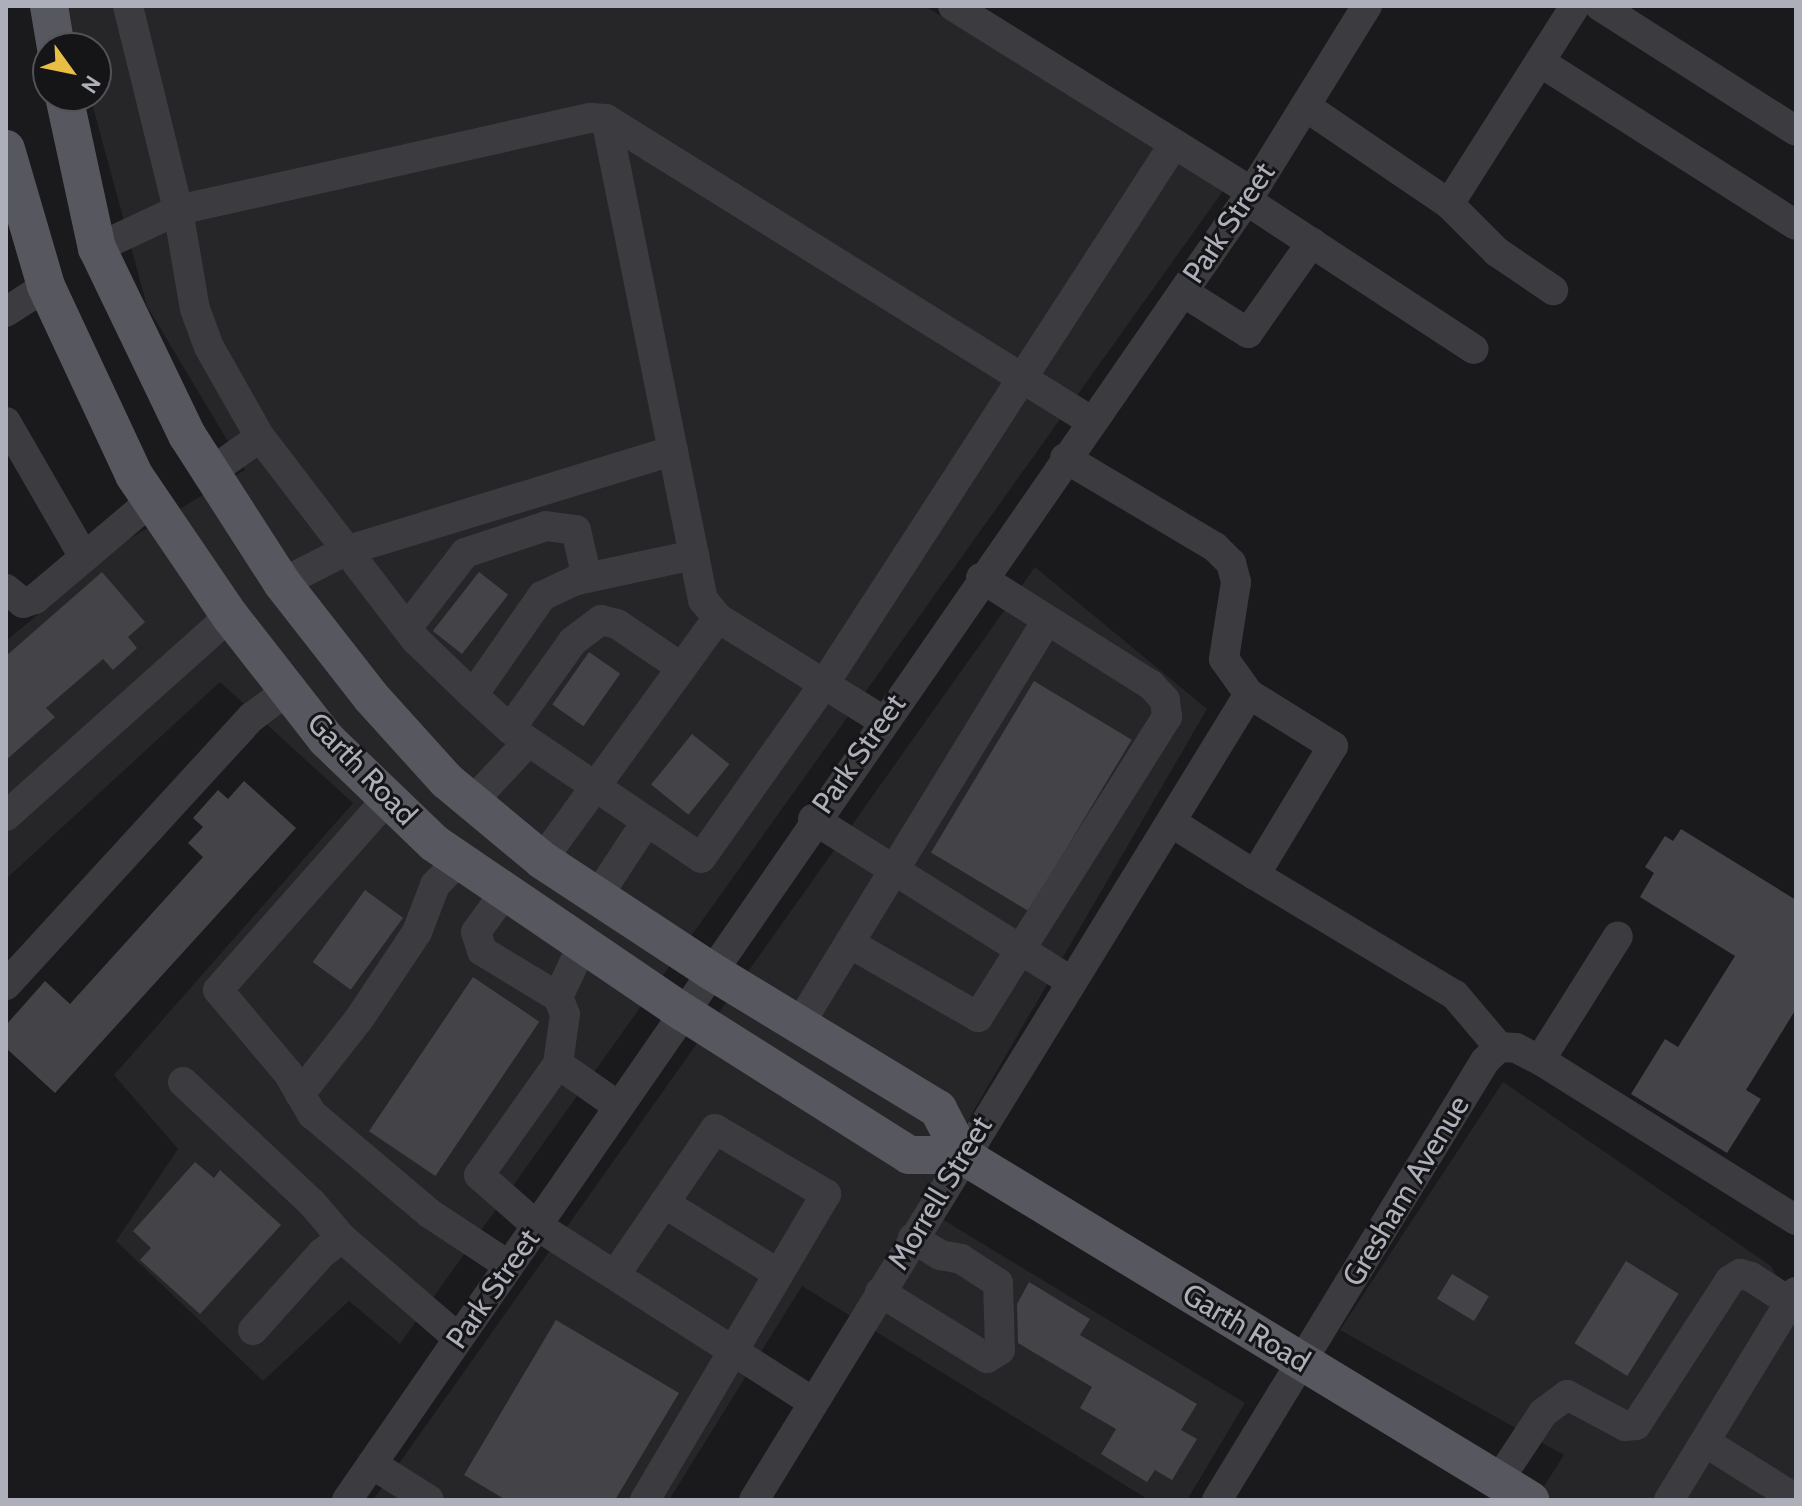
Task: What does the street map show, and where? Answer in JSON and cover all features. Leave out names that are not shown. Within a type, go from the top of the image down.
[{"type":"main road","points":[[49,6],[53,32]]},
{"type":"main road","name":"Garth Road","points":[[67,112],[97,248],[142,346],[211,472],[282,583],[371,697],[472,802],[542,860],[597,897],[711,971],[938,1109],[962,1155],[1530,1500]]},
{"type":"main road","name":"Garth Road","points":[[6,149],[46,286],[91,392],[151,501],[230,616],[326,739],[458,861],[683,1012],[909,1155],[962,1155]]},
{"type":"main road","points":[[46,286],[97,248]]},
{"type":"main road","points":[[230,616],[282,583]]},
{"type":"street","points":[[128,6],[178,210],[204,334],[260,437],[407,628],[473,695],[519,735],[701,858],[824,684],[1025,380],[1174,144]]},
{"type":"street","points":[[953,6],[1174,144],[1312,242],[1474,349]]},
{"type":"street","name":"Park Street","points":[[347,1500],[813,819],[1249,196],[1367,6]]},
{"type":"street","points":[[1449,204],[1575,6]]},
{"type":"street","points":[[1600,6],[1796,131]]},
{"type":"street","points":[[1540,62],[1796,225]]},
{"type":"street","points":[[1305,106],[1449,204],[1497,252],[1553,290]]},
{"type":"street","points":[[97,248],[178,210],[591,118],[606,119],[1091,421]]},
{"type":"street","points":[[606,119],[703,600],[718,618],[882,720]]},
{"type":"street","points":[[1183,292],[1248,333],[1312,242]]},
{"type":"street","points":[[6,312],[46,286]]},
{"type":"street","points":[[6,422],[84,557]]},
{"type":"street","points":[[211,472],[260,437]]},
{"type":"street","points":[[282,583],[345,551],[673,451]]},
{"type":"street","points":[[1065,458],[1215,547],[1231,563],[1236,582],[1224,659],[1249,694],[1333,746],[1255,875]]},
{"type":"street","points":[[6,589],[23,603],[35,599],[151,501]]},
{"type":"street","points":[[407,628],[465,553],[546,526],[576,530],[587,578]]},
{"type":"street","points":[[473,695],[542,596],[587,578],[694,555]]},
{"type":"street","points":[[849,943],[978,1017],[1023,951],[1167,717],[1165,700],[1151,685],[981,578]]},
{"type":"street","points":[[6,816],[230,616]]},
{"type":"street","points":[[542,860],[718,618]]},
{"type":"street","points":[[472,802],[519,735],[573,641],[601,620],[617,624],[682,668]]},
{"type":"street","points":[[799,1025],[1047,620]]},
{"type":"street","points":[[6,985],[252,717],[288,690]]},
{"type":"street","name":"Morrell Street","points":[[754,1500],[962,1155],[1249,694]]},
{"type":"street","points":[[388,798],[218,990],[300,1094],[312,1114],[429,1213],[508,1265]]},
{"type":"street","points":[[813,819],[1072,982]]},
{"type":"street","points":[[597,897],[646,822]]},
{"type":"street","points":[[1171,822],[1455,995],[1499,1047],[1516,1048],[1540,1060],[1796,1219]]},
{"type":"street","points":[[300,1094],[359,1019],[417,932],[435,885],[458,861]]},
{"type":"street","points":[[505,892],[476,932],[482,951],[558,997],[565,1014],[558,1064],[479,1175],[536,1225],[813,1402]]},
{"type":"street","points":[[1540,1060],[1618,936]]},
{"type":"street","points":[[558,997],[583,944]]},
{"type":"street","name":"Gresham Avenue","points":[[1217,1500],[1485,1061],[1499,1047]]},
{"type":"street","points":[[558,1064],[618,1106]]},
{"type":"street","points":[[183,1082],[312,1203],[342,1238],[458,1338]]},
{"type":"street","points":[[615,1275],[715,1129],[826,1194],[645,1500]]},
{"type":"street","points":[[664,1203],[779,1274]]},
{"type":"street","points":[[253,1330],[322,1253],[342,1238]]},
{"type":"street","points":[[880,1292],[987,1358],[1000,1350],[998,1283],[961,1259],[940,1255],[913,1238]]},
{"type":"street","points":[[1498,1481],[1543,1413],[1567,1395],[1625,1426],[1636,1425],[1730,1280],[1751,1277],[1792,1303],[1669,1500]]},
{"type":"street","points":[[1705,1442],[1796,1499]]},
{"type":"street","points":[[372,1464],[429,1500]]},
{"type":"shaded area","points":[[66,6],[925,6],[1223,191],[400,1344],[349,1301],[263,1381],[116,1241],[178,1149],[114,1075],[353,803],[220,682],[6,879],[6,641],[129,539],[245,470],[147,306],[94,112],[112,112],[112,32],[73,32]]},
{"type":"shaded area","points":[[1035,567],[1207,709],[919,1205],[1245,1403],[1187,1500],[1149,1500],[802,1286],[669,1500],[373,1500]]},
{"type":"shaded area","points":[[1503,1082],[1771,1266],[1796,1310],[1796,1500],[1535,1500],[1564,1455],[1340,1330]]},
{"type":"building","points":[[102,572],[145,622],[128,637],[137,648],[113,670],[103,659],[46,708],[55,717],[6,760],[6,656]]},
{"type":"building","points":[[479,572],[508,595],[462,654],[433,631]]},
{"type":"building","points":[[589,652],[620,674],[583,726],[552,704]]},
{"type":"building","points":[[1034,681],[1132,740],[1029,911],[931,852]]},
{"type":"building","points":[[692,734],[729,764],[688,815],[651,785]]},
{"type":"building","points":[[244,781],[296,828],[55,1093],[6,1048],[6,1025],[45,981],[70,1004],[203,857],[188,843],[203,827],[193,818],[218,790],[228,799]]},
{"type":"building","points":[[1681,829],[1796,900],[1796,1009],[1746,1090],[1761,1099],[1727,1153],[1631,1094],[1665,1039],[1678,1047],[1735,956],[1640,897],[1654,873],[1645,867],[1665,836],[1673,841]]},
{"type":"building","points":[[365,890],[403,918],[351,990],[313,962]]},
{"type":"building","points":[[473,977],[539,1022],[435,1176],[369,1131]]},
{"type":"building","points":[[195,1162],[214,1178],[220,1170],[281,1225],[200,1314],[140,1260],[151,1248],[133,1231]]},
{"type":"building","points":[[1626,1261],[1679,1294],[1627,1376],[1575,1343]]},
{"type":"building","points":[[1452,1274],[1489,1296],[1474,1321],[1437,1299]]},
{"type":"building","points":[[1029,1282],[1090,1319],[1080,1335],[1197,1404],[1181,1430],[1197,1439],[1172,1480],[1155,1470],[1147,1482],[1101,1454],[1116,1429],[1080,1408],[1092,1387],[1018,1343],[1017,1304]]},
{"type":"building","points":[[556,1320],[679,1393],[615,1500],[506,1500],[464,1475]]}]
